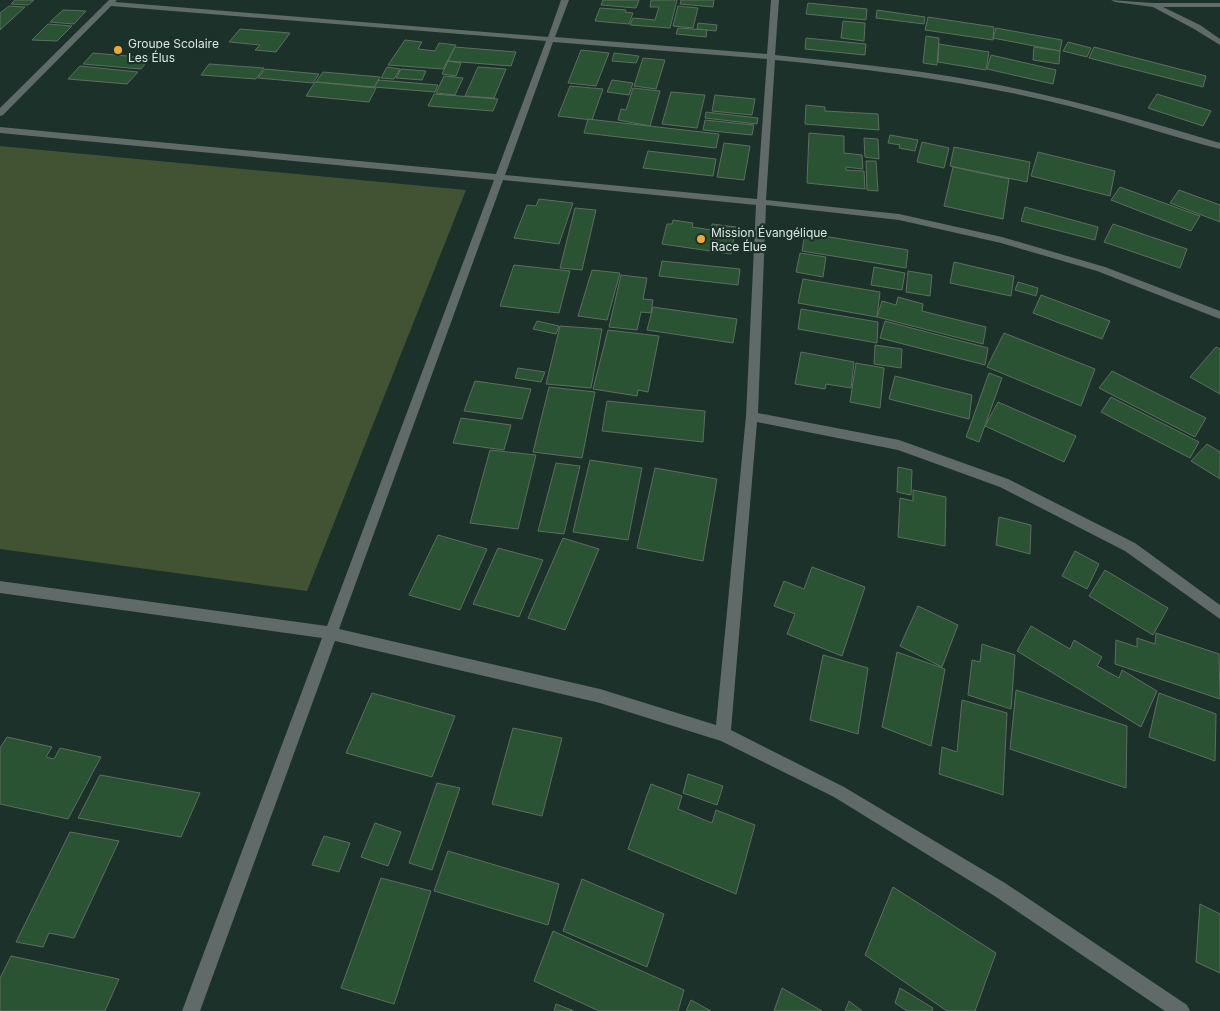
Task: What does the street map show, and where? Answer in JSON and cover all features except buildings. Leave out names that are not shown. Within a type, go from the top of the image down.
[{"type":"street","points":[[190,1011],[565,0]]},
{"type":"street","points":[[723,734],[752,416],[761,202],[775,0]]},
{"type":"street","points":[[1116,0],[1152,5],[1220,5]]},
{"type":"street","points":[[0,112],[112,2],[862,66],[963,81],[1046,98],[1162,128],[1220,146]]},
{"type":"street","points":[[1152,5],[1197,27],[1220,43]]},
{"type":"street","points":[[0,130],[761,202],[899,217],[1002,240],[1101,269],[1220,315]]},
{"type":"street","points":[[752,416],[899,445],[1004,483],[1130,547],[1220,613]]},
{"type":"street","points":[[0,587],[330,633],[600,696],[723,734],[856,803],[999,889],[1180,1011]]},
{"type":"green space","points":[[0,146],[466,190],[307,591],[0,549]]},
{"type":"place","name":"Groupe Scolaire Les Élus","points":[[118,50]]},
{"type":"place","name":"Mission Évangélique Race Élue","points":[[701,239]]}]
